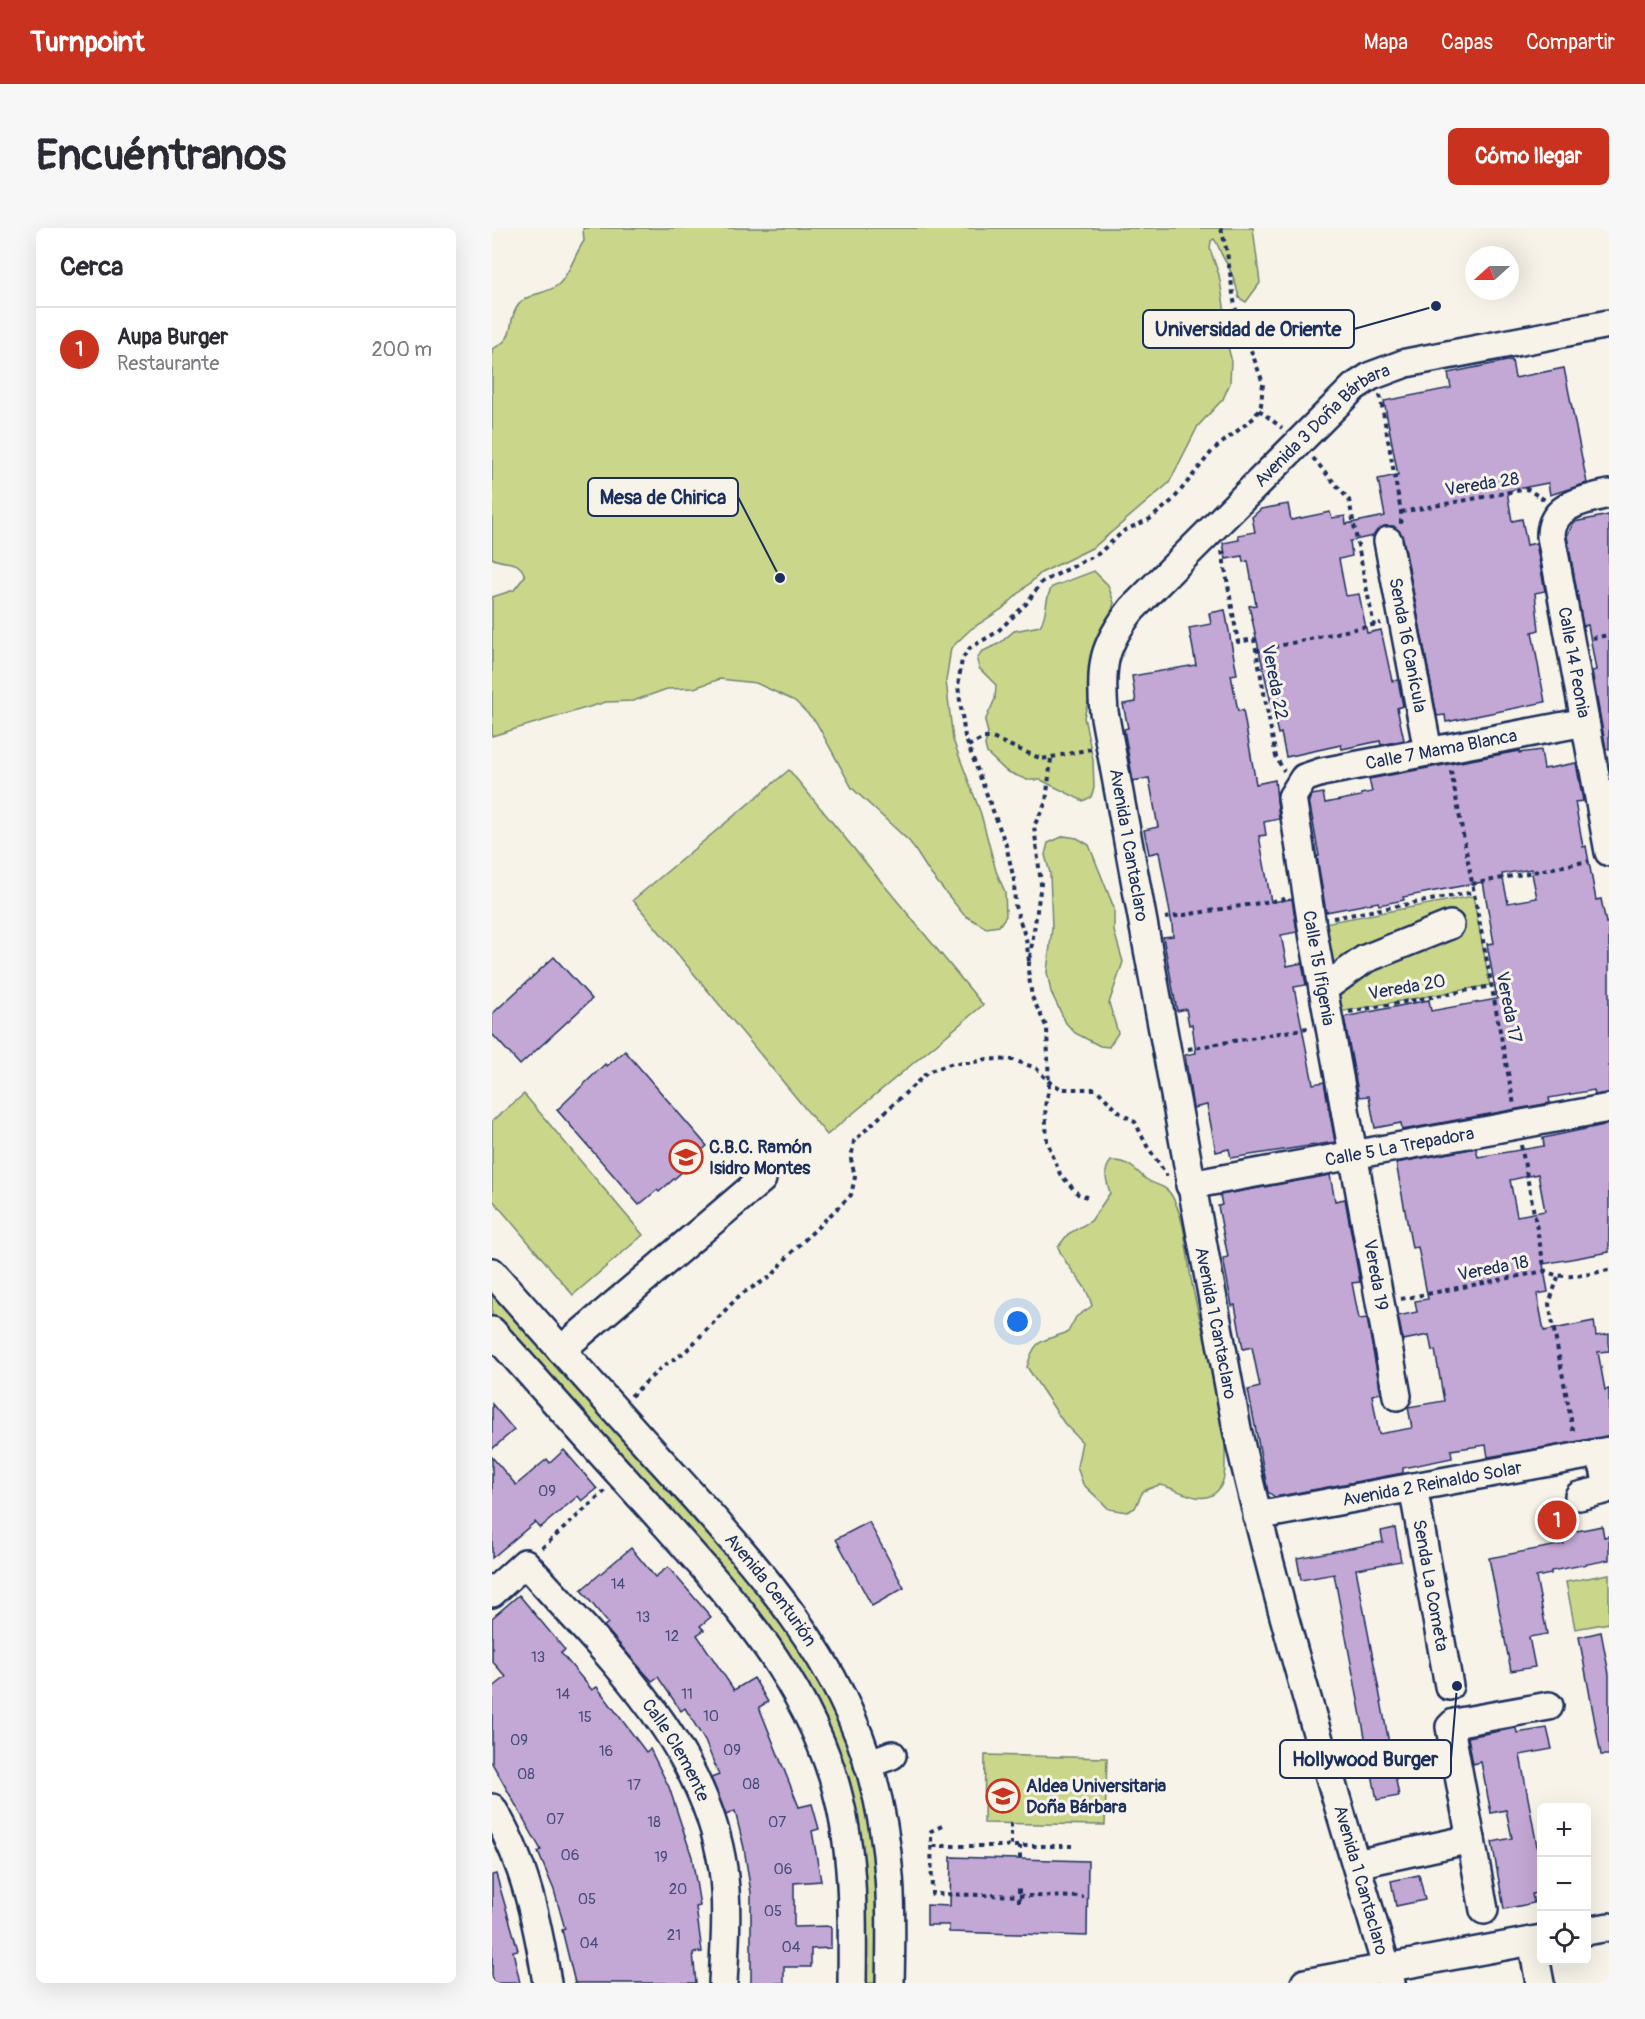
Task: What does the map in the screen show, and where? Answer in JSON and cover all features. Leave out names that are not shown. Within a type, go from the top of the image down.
[{"type":"street","name":"Avenida 3 Doña Bárbara","points":[[1107,651],[1111,637],[1132,609],[1354,387],[1376,374],[1433,357],[1609,324]]},
{"type":"street","points":[[1560,511],[1578,502],[1609,494]]},
{"type":"street","name":"Calle 14 Peonia","points":[[1560,511],[1551,526],[1551,536],[1585,722],[1603,856]]},
{"type":"street","name":"Senda 16 Canícula","points":[[1388,541],[1401,607],[1437,749]]},
{"type":"street","name":"Avenida 1 Cantaclaro","points":[[1107,651],[1102,688],[1111,744],[1236,1429],[1305,1694],[1389,1976]]},
{"type":"street","name":"Calle 7 Mama Blanca","points":[[1299,783],[1304,778],[1322,772],[1585,722]]},
{"type":"street","name":"Calle 15 Ifigenia","points":[[1299,783],[1292,797],[1292,808],[1328,1020],[1354,1154]]},
{"type":"street","points":[[1323,989],[1365,959],[1450,925]]},
{"type":"street","name":"Calle 5 La Trepadora","points":[[1190,1185],[1609,1108]]},
{"type":"street","name":"Vereda 19","points":[[1354,1154],[1397,1396]]},
{"type":"street","points":[[561,1350],[762,1179]]},
{"type":"street","name":"Avenida Centurión","points":[[492,1272],[734,1543],[801,1625],[880,1759],[883,1819],[890,1858],[892,1903],[890,1983]]},
{"type":"street","name":"Avenida Centurión","points":[[492,1330],[756,1629],[780,1664],[807,1712],[833,1778],[848,1846],[854,1898],[852,1983]]},
{"type":"street","points":[[1579,1496],[1604,1491],[1606,1485],[1604,1468],[1595,1454]]},
{"type":"street","name":"Avenida 2 Reinaldo Solar","points":[[1257,1516],[1595,1454]]},
{"type":"street","name":"Senda La Cometa","points":[[1413,1487],[1449,1686]]},
{"type":"street","points":[[492,1593],[525,1563]]},
{"type":"street","name":"Calle Clemente","points":[[525,1563],[654,1711],[686,1760],[713,1823],[723,1869],[725,1897],[723,1983]]},
{"type":"street","points":[[1484,1910],[1451,1725],[1549,1706]]},
{"type":"street","points":[[492,1808],[525,1884],[543,1952],[548,1983]]},
{"type":"street","points":[[1356,1864],[1471,1839]]},
{"type":"street","points":[[1591,1930],[1609,1927]]},
{"type":"street","points":[[1305,1983],[1389,1976],[1537,1940]]},
{"type":"street","points":[[1539,1965],[1540,1983]]},
{"type":"path","points":[[1087,1197],[1078,1194],[1060,1174],[1047,1141],[1045,1106],[1049,1089],[1047,1028],[1032,997],[1026,939],[1015,906],[1014,880],[1006,845],[968,746],[958,686],[960,664],[966,651],[997,632],[1026,604],[1042,582],[1098,554],[1125,530],[1150,519],[1164,508],[1179,495],[1213,450],[1252,421],[1260,410],[1263,383],[1234,307],[1227,252],[1221,228]]},
{"type":"path","name":"Vereda 28","points":[[1376,374],[1401,512],[1527,489],[1560,511]]},
{"type":"path","points":[[1260,410],[1298,441],[1349,500],[1374,626]]},
{"type":"path","name":"Vereda 22","points":[[1217,524],[1238,642],[1254,639],[1276,756],[1283,771],[1299,783]]},
{"type":"path","points":[[1256,651],[1374,626],[1401,607]]},
{"type":"path","points":[[968,746],[984,738],[992,738],[1032,757],[1051,759],[1111,744]]},
{"type":"path","name":"Vereda 17","points":[[1437,749],[1474,892],[1545,1271]]},
{"type":"path","points":[[1029,962],[1041,884],[1034,826],[1046,802],[1051,759]]},
{"type":"path","points":[[1472,884],[1603,856]]},
{"type":"path","points":[[1312,922],[1474,892]]},
{"type":"path","points":[[1143,922],[1306,895]]},
{"type":"path","name":"Vereda 20","points":[[1166,1053],[1492,986]]},
{"type":"path","points":[[615,1410],[662,1366],[685,1352],[741,1294],[772,1276],[788,1256],[851,1195],[855,1177],[851,1159],[854,1141],[920,1078],[945,1065],[987,1059],[1029,1064],[1048,1081],[1062,1089],[1088,1087],[1103,1094],[1120,1113],[1135,1122],[1166,1175],[1173,1180],[1190,1185]]},
{"type":"path","points":[[1595,1454],[1549,1304],[1558,1277],[1609,1270]]},
{"type":"path","name":"Vereda 18","points":[[1381,1303],[1545,1271],[1558,1277]]},
{"type":"path","points":[[525,1563],[621,1476]]},
{"type":"path","points":[[1011,1823],[1011,1846]]},
{"type":"path","points":[[942,1826],[931,1831],[932,1894],[1084,1897]]},
{"type":"path","points":[[933,1846],[1072,1846]]},
{"type":"path","points":[[1020,1846],[1020,1859]]},
{"type":"path","points":[[1018,1902],[1019,1888]]},
{"type":"green space","points":[[583,228],[1253,228],[1260,283],[1246,302],[1239,298],[1231,271],[1216,241],[1214,239],[1211,241],[1210,249],[1219,275],[1224,306],[1222,324],[1231,358],[1230,383],[1223,399],[1198,426],[1169,483],[1094,547],[1041,573],[1002,609],[971,629],[951,648],[946,681],[953,740],[981,814],[996,871],[1005,892],[1006,916],[999,926],[986,928],[964,915],[930,873],[910,842],[852,788],[816,722],[795,701],[756,683],[720,679],[694,688],[667,689],[633,701],[606,702],[492,736],[492,597],[514,590],[525,576],[519,566],[492,558],[492,349],[505,340],[514,313],[521,302],[553,288],[562,281],[584,241]]},
{"type":"green space","points":[[1094,571],[1108,585],[1114,603],[1084,717],[1093,760],[1094,788],[1091,797],[1083,801],[1041,780],[1027,780],[1006,771],[987,753],[985,745],[988,733],[985,721],[995,699],[996,685],[979,668],[977,660],[981,652],[1000,643],[1014,631],[1040,626],[1052,587]]},
{"type":"green space","points":[[789,770],[983,1005],[827,1135],[633,900]]},
{"type":"green space","points":[[1064,836],[1077,838],[1089,845],[1114,908],[1114,931],[1123,962],[1109,1003],[1118,1033],[1109,1047],[1100,1046],[1075,1033],[1066,1023],[1051,992],[1047,972],[1052,928],[1050,873],[1045,855],[1048,843]]},
{"type":"green space","points":[[1473,896],[1490,985],[1328,1014],[1313,925]]},
{"type":"green space","points":[[524,1094],[643,1235],[573,1295],[492,1199],[492,1121]]},
{"type":"green space","points":[[1111,1161],[1126,1164],[1149,1181],[1166,1189],[1177,1206],[1181,1217],[1196,1304],[1218,1395],[1225,1440],[1224,1478],[1215,1493],[1202,1498],[1195,1497],[1159,1485],[1143,1491],[1135,1508],[1127,1512],[1109,1509],[1083,1484],[1077,1467],[1082,1442],[1064,1423],[1027,1367],[1037,1345],[1068,1332],[1076,1317],[1092,1306],[1086,1289],[1058,1247],[1068,1234],[1091,1221],[1110,1193],[1106,1173]]},
{"type":"green space","points":[[492,1272],[776,1592],[872,1774],[890,1983],[852,1983],[854,1898],[803,1702],[492,1331]]},
{"type":"green space","points":[[1609,1574],[1609,1623],[1575,1629],[1566,1582]]},
{"type":"green space","points":[[985,1755],[1107,1758],[1105,1825],[984,1823]]},
{"type":"building","points":[[1512,360],[1515,378],[1564,368],[1587,483],[1550,495],[1548,483],[1507,491],[1512,521],[1522,519],[1527,545],[1536,543],[1545,591],[1535,593],[1539,630],[1532,632],[1545,702],[1446,722],[1445,715],[1437,716],[1403,538],[1394,526],[1384,526],[1373,536],[1350,541],[1352,556],[1339,559],[1346,596],[1359,594],[1367,633],[1381,630],[1392,681],[1398,680],[1403,706],[1397,708],[1404,740],[1381,745],[1380,741],[1342,749],[1341,745],[1286,757],[1281,733],[1278,734],[1249,606],[1256,605],[1248,561],[1243,562],[1242,556],[1226,559],[1223,543],[1239,540],[1238,535],[1255,532],[1252,517],[1261,509],[1288,504],[1291,520],[1330,512],[1332,518],[1345,516],[1346,524],[1385,516],[1378,479],[1398,475],[1384,401],[1451,388],[1448,373]]},
{"type":"building","points":[[1609,515],[1609,749],[1606,749],[1592,671],[1596,670],[1588,625],[1583,626],[1567,536],[1574,522]]},
{"type":"building","points":[[1225,610],[1237,674],[1231,675],[1238,711],[1243,710],[1256,784],[1275,780],[1279,819],[1264,822],[1266,835],[1259,836],[1271,902],[1292,899],[1297,932],[1281,935],[1287,966],[1302,963],[1306,985],[1294,987],[1313,1084],[1324,1082],[1335,1142],[1231,1158],[1229,1149],[1216,1152],[1207,1105],[1193,1108],[1185,1055],[1196,1053],[1192,1024],[1189,1025],[1186,1009],[1177,1011],[1163,937],[1173,936],[1159,852],[1149,854],[1144,830],[1158,827],[1149,778],[1133,781],[1124,729],[1128,728],[1123,704],[1136,702],[1132,676],[1196,665],[1189,628],[1211,624],[1209,613]]},
{"type":"building","points":[[1541,750],[1544,769],[1576,763],[1583,801],[1575,802],[1583,847],[1586,846],[1596,900],[1601,899],[1606,923],[1609,922],[1609,1093],[1595,1095],[1594,1090],[1549,1098],[1550,1103],[1402,1130],[1401,1123],[1375,1128],[1369,1096],[1359,1097],[1344,1017],[1429,1000],[1431,1011],[1497,999],[1487,944],[1494,943],[1483,882],[1403,897],[1404,900],[1379,905],[1378,902],[1326,912],[1309,800],[1312,795],[1323,793],[1325,803],[1361,796],[1361,794],[1372,792],[1369,779],[1519,751],[1519,753]],"holes":[[[1531,869],[1537,898],[1508,903],[1502,874]]]},
{"type":"building","points":[[554,957],[592,999],[520,1065],[492,1034],[492,1014]]},
{"type":"building","points":[[625,1051],[707,1146],[689,1161],[691,1164],[659,1192],[657,1190],[639,1205],[557,1110],[605,1064],[607,1066]]},
{"type":"building","points":[[1609,1124],[1609,1252],[1543,1264],[1548,1292],[1537,1294],[1544,1331],[1594,1321],[1596,1336],[1609,1334],[1609,1351],[1598,1352],[1605,1390],[1609,1389],[1609,1436],[1488,1457],[1486,1445],[1451,1450],[1452,1458],[1403,1468],[1403,1473],[1275,1497],[1268,1492],[1248,1390],[1260,1387],[1252,1347],[1243,1349],[1235,1305],[1232,1306],[1223,1258],[1228,1257],[1218,1206],[1222,1205],[1220,1195],[1330,1175],[1335,1201],[1345,1199],[1360,1282],[1352,1283],[1359,1319],[1367,1318],[1381,1393],[1372,1395],[1379,1434],[1412,1428],[1408,1407],[1444,1401],[1435,1350],[1432,1351],[1429,1335],[1403,1340],[1398,1316],[1417,1312],[1415,1301],[1428,1299],[1418,1247],[1412,1248],[1396,1163],[1476,1148],[1478,1157],[1544,1146],[1543,1138]],"holes":[[[1538,1174],[1545,1211],[1517,1216],[1510,1180]]]},
{"type":"building","points":[[492,1404],[514,1430],[492,1449]]},
{"type":"building","points":[[564,1450],[597,1489],[582,1501],[578,1496],[540,1528],[535,1522],[492,1558],[492,1457],[516,1485],[547,1459],[550,1463]]},
{"type":"building","points":[[869,1522],[904,1588],[872,1606],[836,1539]]},
{"type":"building","points":[[1602,1526],[1604,1537],[1609,1536],[1609,1560],[1551,1571],[1551,1574],[1536,1577],[1547,1634],[1529,1637],[1535,1667],[1511,1671],[1489,1558],[1564,1544],[1562,1534]]},
{"type":"building","points":[[1395,1528],[1401,1561],[1356,1569],[1399,1796],[1377,1800],[1334,1574],[1301,1580],[1297,1558],[1383,1542],[1381,1531]]},
{"type":"building","points":[[631,1548],[655,1577],[668,1567],[711,1617],[700,1626],[704,1630],[697,1635],[734,1690],[754,1678],[768,1702],[759,1707],[799,1807],[812,1804],[819,1829],[812,1831],[821,1881],[794,1883],[794,1927],[831,1926],[831,1948],[811,1949],[811,1967],[784,1967],[784,1983],[751,1983],[751,1893],[744,1848],[735,1811],[726,1815],[711,1778],[719,1775],[705,1741],[685,1708],[681,1711],[658,1677],[652,1681],[634,1661],[604,1626],[608,1623],[581,1590]]},
{"type":"building","points":[[519,1595],[565,1650],[561,1653],[592,1690],[597,1687],[646,1752],[650,1749],[669,1787],[692,1857],[700,1906],[696,1907],[702,1952],[693,1953],[696,1983],[575,1983],[562,1930],[565,1929],[554,1890],[538,1852],[541,1850],[492,1763],[492,1688],[506,1677],[492,1661],[492,1618]]},
{"type":"building","points":[[1601,1632],[1609,1674],[1609,1755],[1601,1755],[1579,1637]]},
{"type":"building","points":[[1516,1728],[1517,1733],[1547,1728],[1552,1749],[1520,1755],[1537,1846],[1537,1893],[1532,1894],[1534,1903],[1504,1909],[1492,1842],[1512,1838],[1506,1810],[1491,1813],[1481,1762],[1473,1764],[1468,1737]]},
{"type":"building","points":[[951,1857],[1088,1861],[1087,1936],[949,1932],[949,1925],[927,1925],[927,1905],[950,1906]]},
{"type":"building","points":[[496,1874],[518,1950],[513,1951],[520,1983],[492,1983],[492,1875]]},
{"type":"building","points":[[1419,1875],[1425,1900],[1396,1906],[1391,1881]]},
{"type":"place","name":"Universidad de Oriente","points":[[1436,306]]},
{"type":"place","name":"Mesa de Chirica","points":[[780,578]]},
{"type":"place","name":"C.B.C. Ramón Isidro Montes","points":[[686,1157]]},
{"type":"place","name":"Aupa Burger","points":[[1557,1520]]},
{"type":"place","name":"Hollywood Burger","points":[[1457,1686]]},
{"type":"place","name":"Aldea Universitaria Doña Bárbara","points":[[1003,1796]]}]
